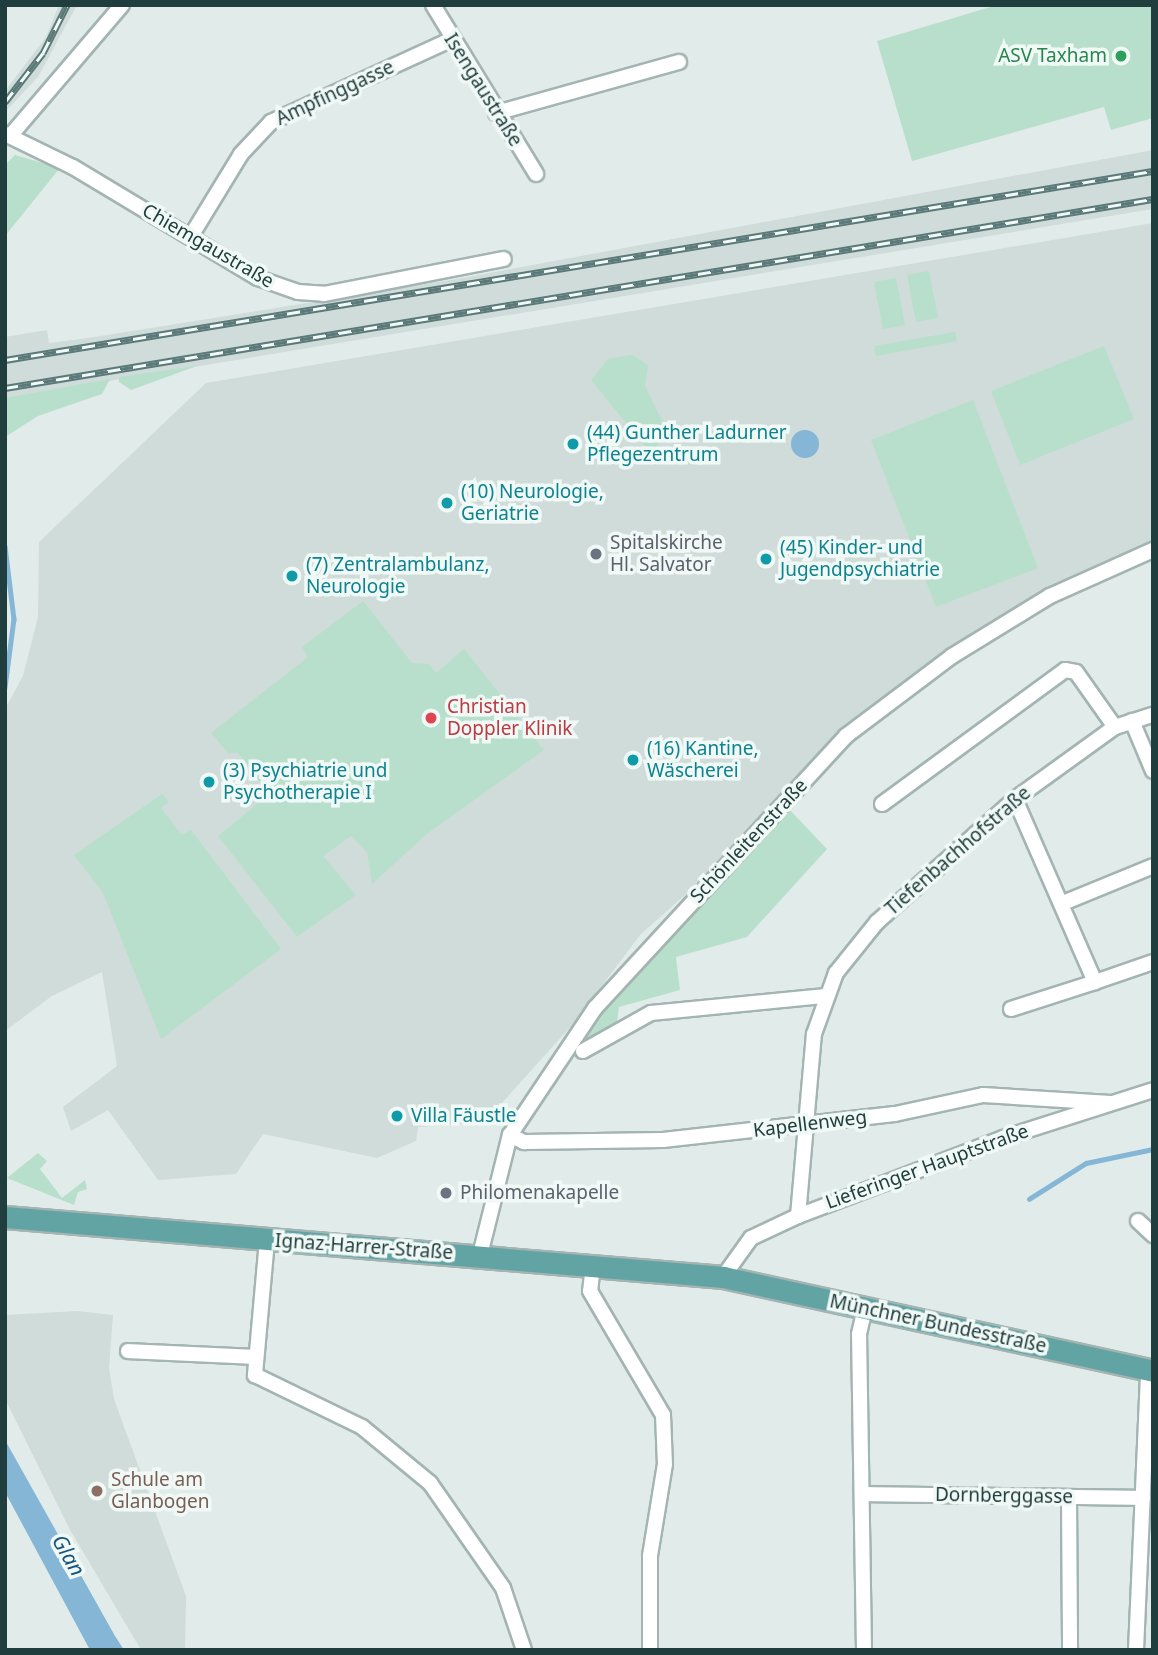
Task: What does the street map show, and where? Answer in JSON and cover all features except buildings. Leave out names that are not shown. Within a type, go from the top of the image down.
[{"type":"main road","name":"Ignaz-Harrer-Straße","points":[[5,1217],[593,1264],[723,1278]]},
{"type":"main road","name":"Münchner Bundesstraße","points":[[723,1278],[1150,1371]]},
{"type":"street","points":[[8,134],[122,5]]},
{"type":"street","name":"Isengaustraße","points":[[433,5],[450,40],[536,174]]},
{"type":"street","name":"Ampfinggasse","points":[[191,236],[262,128],[450,40]]},
{"type":"street","points":[[496,113],[678,62]]},
{"type":"street","name":"Chiemgaustraße","points":[[8,134],[191,236],[272,285],[308,294],[504,259]]},
{"type":"street","name":"Schönleitenstraße","points":[[480,1255],[510,1135],[595,1008],[653,939],[869,715],[1050,596],[1153,550]]},
{"type":"street","points":[[882,804],[1065,670],[1076,672],[1115,726]]},
{"type":"street","name":"Tiefenbachhofstraße","points":[[798,1216],[823,996],[877,922],[1016,799],[1115,726],[1153,715]]},
{"type":"street","points":[[1132,721],[1153,771]]},
{"type":"street","points":[[1016,799],[1063,903],[1094,982]]},
{"type":"street","points":[[1063,903],[1153,866]]},
{"type":"street","points":[[1011,1009],[1153,962]]},
{"type":"street","points":[[583,1051],[651,1013],[823,996]]},
{"type":"street","name":"Lieferinger Hauptstraße","points":[[723,1278],[751,1238],[798,1216],[1153,1090]]},
{"type":"street","name":"Kapellenweg","points":[[510,1135],[524,1142],[622,1143],[807,1125],[983,1095],[1111,1103]]},
{"type":"street","points":[[1138,1221],[1153,1236]]},
{"type":"street","points":[[267,1240],[255,1375],[270,1387],[343,1417],[404,1458],[476,1541],[503,1588],[524,1650]]},
{"type":"street","points":[[593,1264],[590,1291],[661,1412],[665,1464],[650,1556],[650,1650]]},
{"type":"street","points":[[864,1650],[865,1494],[859,1334],[865,1308]]},
{"type":"street","points":[[128,1351],[255,1357]]},
{"type":"street","points":[[1136,1650],[1143,1498],[1148,1462],[1150,1371]]},
{"type":"street","name":"Dornberggasse","points":[[865,1494],[1143,1498]]},
{"type":"street","points":[[1069,1497],[1070,1650]]},
{"type":"shaded area","points":[[59,5],[77,5],[38,77],[5,112],[5,91],[46,37]]},
{"type":"shaded area","points":[[1153,150],[1153,209],[5,398],[5,337],[47,330],[49,343],[88,338],[457,279]]},
{"type":"shaded area","name":"Christian Doppler Klinik","points":[[1153,223],[1153,541],[1057,583],[948,648],[845,726],[705,877],[640,935],[573,1024],[484,1123],[418,1127],[416,1141],[377,1158],[263,1134],[236,1174],[158,1180],[108,1110],[71,1131],[63,1107],[117,1066],[102,972],[52,996],[5,1031],[5,709],[23,676],[38,617],[39,542],[206,383]]},
{"type":"shaded area","name":"Schule am Glanbogen","points":[[77,1311],[113,1315],[109,1368],[114,1399],[186,1596],[185,1650],[141,1650],[69,1528],[5,1399],[5,1315]]},
{"type":"green space","points":[[997,5],[1153,5],[1153,118],[1111,130],[1104,107],[912,161],[877,41]]},
{"type":"green space","points":[[15,155],[60,168],[5,236],[5,165]]},
{"type":"green space","points":[[929,271],[938,318],[916,322],[907,275]]},
{"type":"green space","points":[[896,278],[905,325],[883,329],[874,282]]},
{"type":"green space","points":[[955,332],[957,341],[876,356],[874,346]]},
{"type":"green space","points":[[1104,346],[1134,419],[1020,465],[991,391]]},
{"type":"green space","points":[[632,355],[648,365],[645,386],[665,427],[653,456],[591,380],[608,359]]},
{"type":"green space","points":[[197,366],[131,390],[119,382],[119,377]]},
{"type":"green space","points":[[110,379],[102,394],[38,416],[5,437],[5,398]]},
{"type":"green space","points":[[973,400],[1038,568],[936,607],[871,440]]},
{"type":"green space","points":[[363,601],[412,663],[429,664],[436,673],[464,649],[544,750],[428,833],[372,884],[367,852],[351,836],[323,856],[356,895],[297,937],[218,836],[269,794],[238,753],[228,753],[211,733],[308,657],[302,647]]},
{"type":"green space","points":[[162,794],[169,802],[161,808],[182,835],[191,830],[281,949],[161,1039],[103,893],[74,855]]},
{"type":"green space","points":[[788,808],[827,849],[747,937],[676,957],[680,990],[619,1007],[617,1023],[569,1053],[612,994]]},
{"type":"green space","points":[[38,1153],[47,1161],[40,1169],[62,1198],[85,1180],[87,1189],[78,1192],[74,1205],[7,1178]]},
{"type":"water","points":[[805,430],[815,434],[819,444],[815,454],[805,458],[795,454],[791,444],[795,434]]},
{"type":"water","name":"Glan","points":[[5,1440],[124,1650],[90,1650],[5,1492]]},
{"type":"waterway","points":[[5,546],[14,619],[5,687]]},
{"type":"waterway","points":[[1029,1199],[1086,1163],[1153,1149]]},
{"type":"railway","points":[[5,102],[43,53],[67,5]]},
{"type":"railway","points":[[5,360],[1153,171]]},
{"type":"railway","points":[[5,388],[1153,199]]},
{"type":"place","name":"ASV Taxham","points":[[1121,56]]},
{"type":"place","name":"(44) Gunther Ladurner Pflegezentrum","points":[[573,444]]},
{"type":"place","name":"(10) Neurologie, Geriatrie","points":[[447,503]]},
{"type":"place","name":"Spitalskirche Hl. Salvator","points":[[596,554]]},
{"type":"place","name":"(45) Kinder- und Jugendpsychiatrie","points":[[766,559]]},
{"type":"place","name":"(7) Zentralambulanz, Neurologie","points":[[292,576]]},
{"type":"place","name":"Christian Doppler Klinik","points":[[431,718]]},
{"type":"place","name":"(16) Kantine, Wäscherei","points":[[633,760]]},
{"type":"place","name":"(3) Psychiatrie und Psychotherapie I","points":[[209,782]]},
{"type":"place","name":"Villa Fäustle","points":[[397,1116]]},
{"type":"place","name":"Philomenakapelle","points":[[446,1193]]},
{"type":"place","name":"Schule am Glanbogen","points":[[97,1491]]}]
